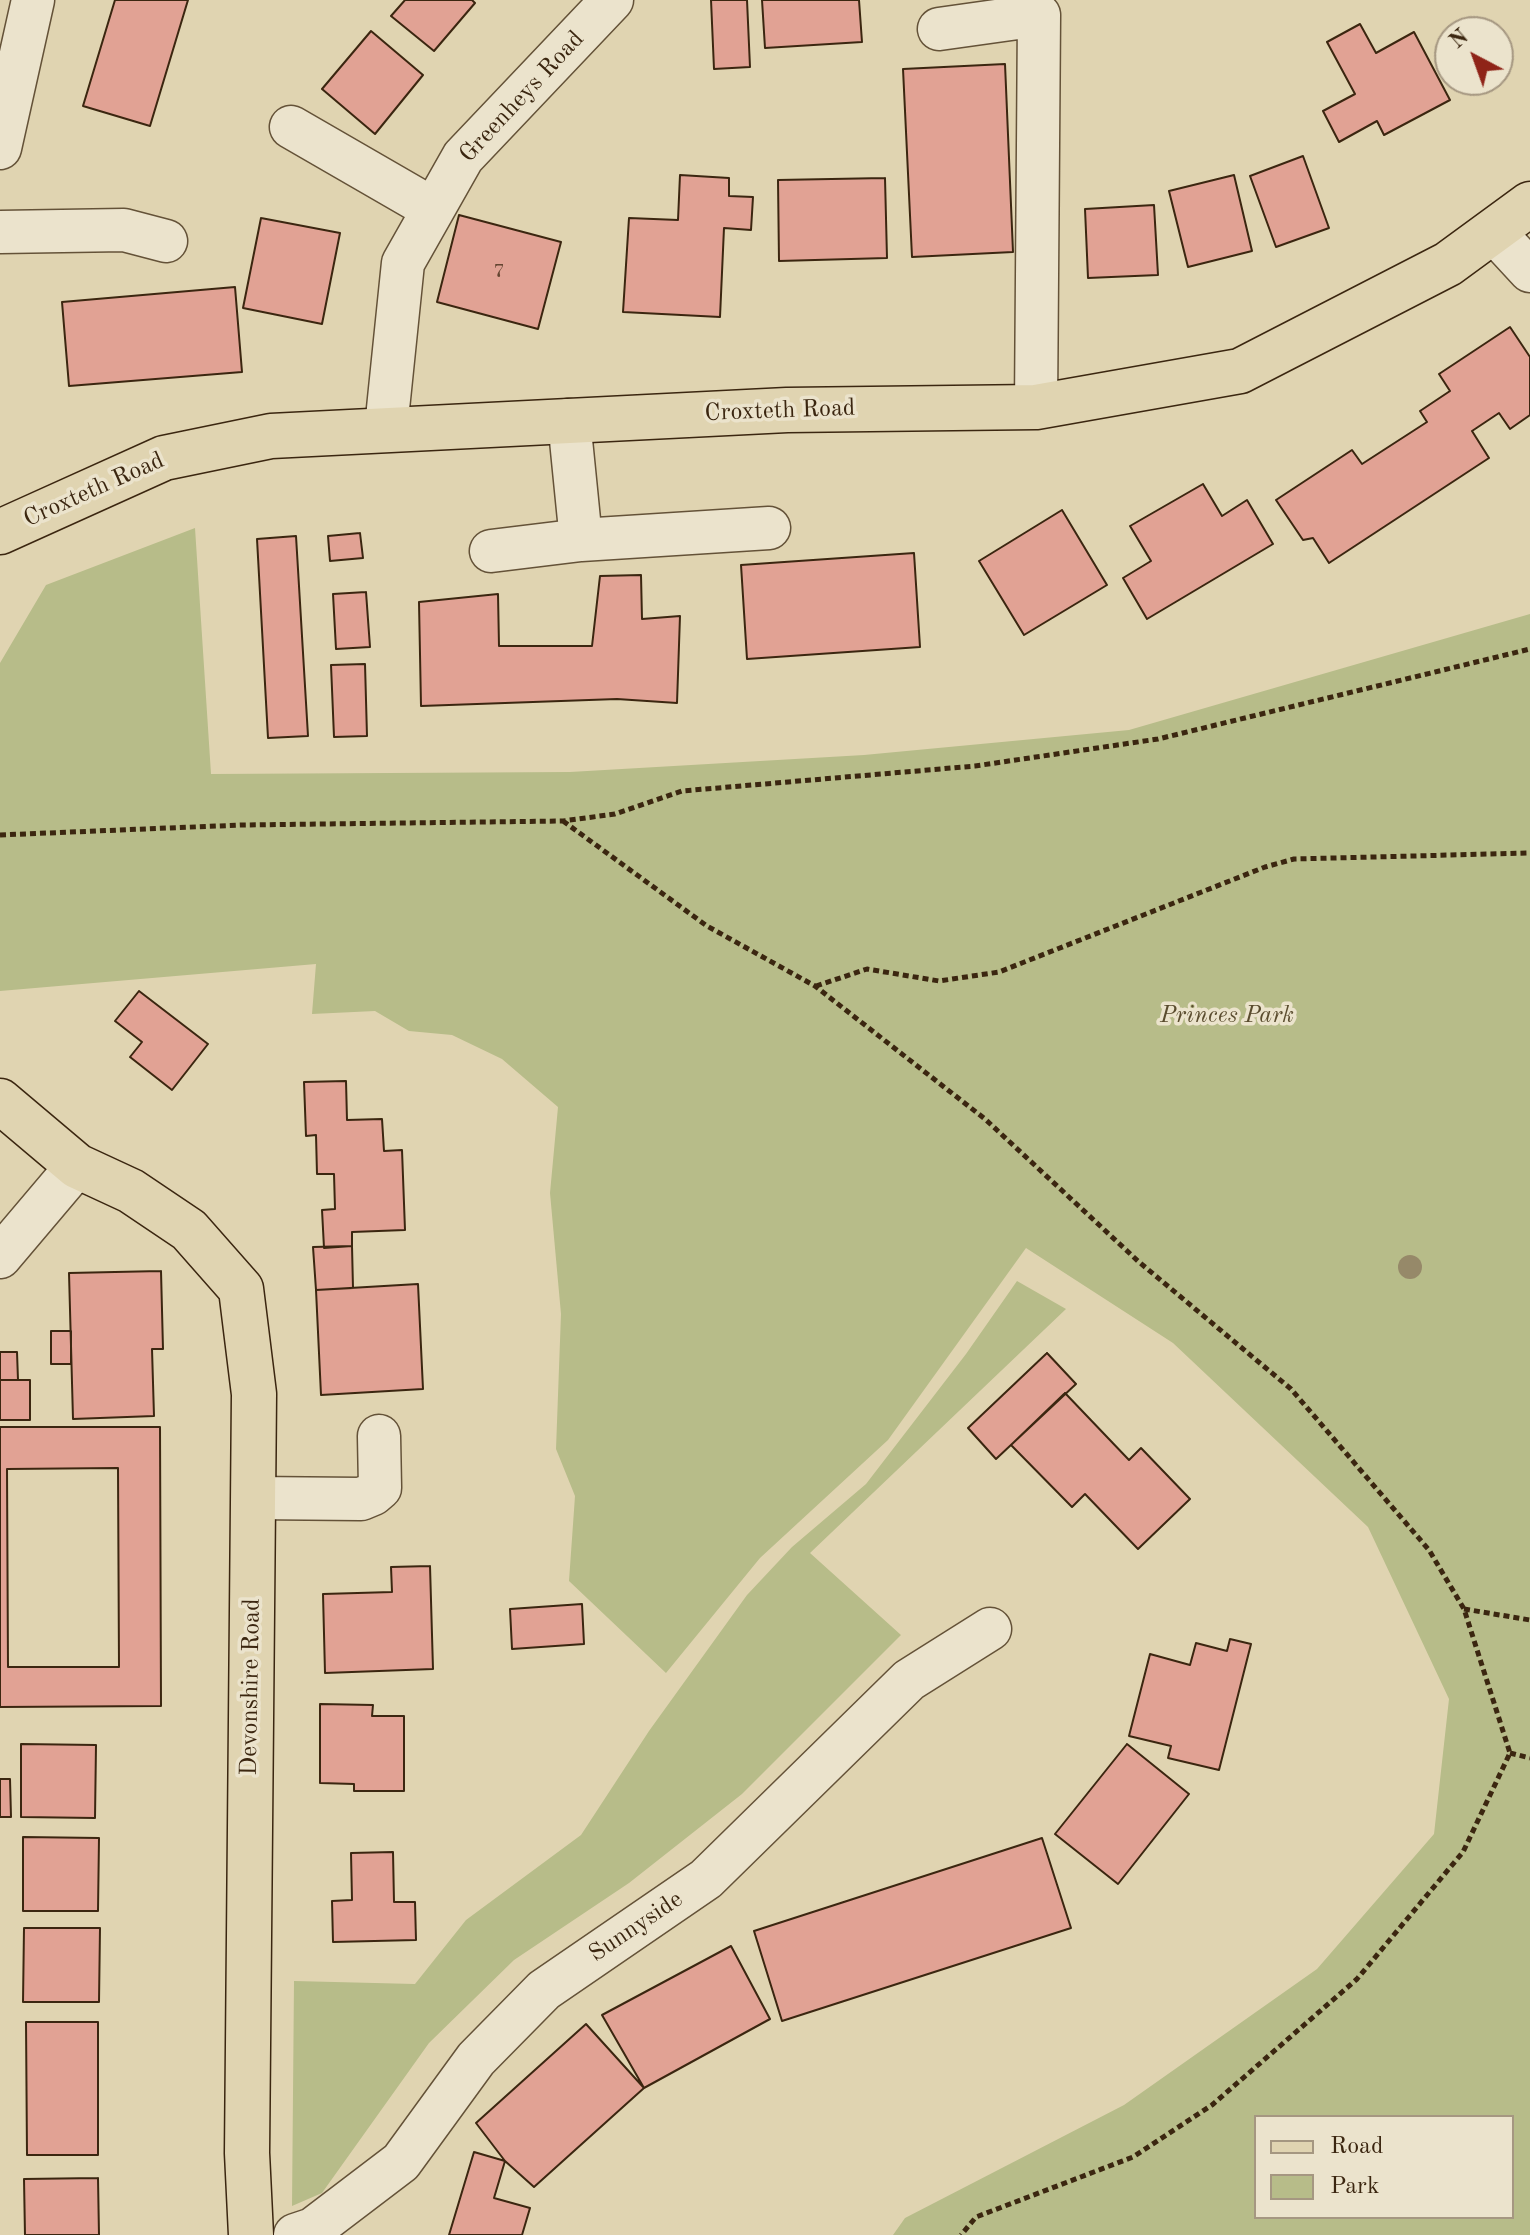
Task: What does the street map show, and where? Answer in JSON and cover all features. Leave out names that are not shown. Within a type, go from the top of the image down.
[{"type":"main road","name":"Croxteth Road","points":[[0,532],[164,458],[271,436],[787,410],[1036,407],[1240,371],[1448,264],[1530,204]]},
{"type":"main road","name":"Devonshire Road","points":[[0,1101],[77,1166],[131,1191],[189,1230],[241,1289],[254,1394],[247,2137],[251,2235]]},
{"type":"street","points":[[0,148],[33,0]]},
{"type":"street","name":"Greenheys Road","points":[[386,428],[403,263],[463,157],[612,0]]},
{"type":"street","points":[[939,29],[1039,15],[1036,407]]},
{"type":"street","points":[[291,127],[433,209]]},
{"type":"street","points":[[0,232],[124,230],[166,241]]},
{"type":"street","points":[[1493,231],[1530,271]]},
{"type":"street","points":[[569,420],[581,540]]},
{"type":"street","points":[[491,551],[581,540],[769,528]]},
{"type":"street","points":[[0,1257],[77,1166]]},
{"type":"street","points":[[253,1498],[361,1499],[373,1494],[380,1488],[379,1436]]},
{"type":"street","name":"Sunnyside","points":[[295,2235],[313,2229],[401,2162],[476,2059],[544,1990],[706,1879],[909,1680],[990,1629]]},
{"type":"path","points":[[0,835],[241,825],[563,821],[615,814],[682,791],[975,766],[1158,739],[1530,649]]},
{"type":"path","points":[[563,821],[707,926],[815,986],[985,1119],[1139,1262],[1291,1389],[1429,1550],[1464,1609],[1510,1753],[1463,1852],[1357,1979],[1212,2105],[1133,2157],[976,2217],[961,2235]]},
{"type":"path","points":[[815,986],[867,969],[939,981],[999,972],[1265,867],[1294,859],[1530,853]]},
{"type":"path","points":[[1464,1609],[1530,1620]]},
{"type":"path","points":[[1510,1753],[1530,1758]]},
{"type":"green space","name":"Princes Park","points":[[195,528],[211,774],[570,772],[864,755],[1129,730],[1530,614],[1530,2235],[893,2235],[905,2218],[1124,2105],[1317,1969],[1434,1834],[1449,1699],[1368,1527],[1173,1343],[1026,1248],[888,1440],[760,1558],[666,1673],[569,1581],[575,1496],[556,1449],[561,1314],[550,1193],[558,1107],[502,1059],[452,1035],[409,1031],[375,1011],[312,1014],[316,964],[0,991],[0,663],[46,585]]},
{"type":"green space","points":[[1017,1281],[1066,1309],[810,1553],[901,1635],[742,1794],[629,1883],[514,1960],[429,2043],[322,2193],[292,2206],[294,1981],[415,1984],[466,1920],[581,1835],[649,1731],[747,1595],[792,1547],[866,1484],[966,1354]]},
{"type":"building","points":[[115,0],[188,0],[150,126],[83,106]]},
{"type":"building","points":[[405,0],[472,0],[475,3],[434,51],[391,16]]},
{"type":"building","points":[[711,0],[747,0],[750,67],[714,69]]},
{"type":"building","points":[[762,0],[859,0],[862,42],[765,48]]},
{"type":"building","points":[[1360,24],[1376,53],[1414,32],[1434,70],[1434,96],[1448,96],[1450,100],[1384,135],[1377,121],[1339,142],[1323,111],[1355,94],[1327,42]]},
{"type":"building","points":[[371,31],[423,75],[375,134],[322,89]]},
{"type":"building","points":[[1005,64],[1013,252],[912,257],[903,69]]},
{"type":"building","points":[[1303,156],[1329,228],[1276,247],[1250,176]]},
{"type":"building","points":[[680,175],[729,178],[729,196],[753,197],[751,230],[724,228],[720,317],[623,312],[629,218],[678,220]]},
{"type":"building","points":[[1234,175],[1252,251],[1188,267],[1169,191]]},
{"type":"building","points":[[885,178],[887,258],[779,261],[778,180]]},
{"type":"building","points":[[1154,205],[1158,275],[1088,278],[1085,209]]},
{"type":"building","points":[[459,215],[561,242],[538,329],[437,302]]},
{"type":"building","points":[[261,218],[340,233],[322,324],[243,308]]},
{"type":"building","points":[[235,287],[242,372],[69,386],[62,302]]},
{"type":"building","points":[[1510,327],[1530,357],[1530,415],[1510,429],[1499,413],[1472,431],[1489,458],[1329,563],[1313,538],[1303,540],[1276,500],[1352,450],[1362,464],[1427,422],[1420,411],[1450,391],[1439,374]]},
{"type":"building","points":[[1203,484],[1222,516],[1247,500],[1273,544],[1147,619],[1123,578],[1151,561],[1130,526]]},
{"type":"building","points":[[1062,510],[1107,585],[1024,635],[979,561]]},
{"type":"building","points":[[360,533],[363,558],[330,561],[328,536]]},
{"type":"building","points":[[296,536],[308,736],[268,738],[257,539]]},
{"type":"building","points":[[914,553],[920,647],[747,659],[741,565]]},
{"type":"building","points":[[641,575],[642,619],[680,616],[677,703],[617,699],[421,706],[419,602],[498,594],[499,646],[592,646],[600,576]]},
{"type":"building","points":[[366,592],[370,647],[336,649],[333,594]]},
{"type":"building","points":[[365,664],[367,736],[334,737],[331,665]]},
{"type":"building","points":[[139,991],[208,1044],[172,1090],[130,1057],[142,1042],[115,1021]]},
{"type":"building","points":[[346,1081],[347,1120],[382,1119],[384,1151],[402,1150],[405,1230],[352,1232],[352,1246],[324,1248],[322,1210],[335,1209],[334,1174],[317,1174],[316,1135],[306,1136],[304,1082]]},
{"type":"building","points":[[352,1246],[353,1288],[316,1290],[313,1247]]},
{"type":"building","points":[[161,1271],[163,1349],[152,1349],[154,1416],[73,1419],[69,1273]]},
{"type":"building","points":[[418,1284],[423,1389],[321,1395],[316,1290]]},
{"type":"building","points":[[51,1331],[71,1331],[71,1364],[51,1364]]},
{"type":"building","points":[[0,1352],[17,1352],[18,1380],[0,1380]]},
{"type":"building","points":[[1047,1353],[1076,1384],[996,1459],[968,1428]]},
{"type":"building","points":[[0,1380],[30,1380],[30,1420],[0,1420]]},
{"type":"building","points":[[1065,1393],[1129,1460],[1141,1448],[1190,1499],[1138,1549],[1085,1494],[1072,1507],[1011,1445]]},
{"type":"building","points":[[0,1427],[160,1427],[161,1706],[0,1707]],"holes":[[[118,1468],[119,1667],[8,1667],[7,1469]]]},
{"type":"building","points":[[430,1566],[433,1669],[325,1673],[323,1594],[392,1592],[391,1567]]},
{"type":"building","points":[[582,1604],[584,1644],[512,1649],[510,1609]]},
{"type":"building","points":[[1230,1639],[1251,1644],[1219,1770],[1168,1758],[1171,1746],[1129,1736],[1150,1654],[1190,1665],[1196,1643],[1227,1651]]},
{"type":"building","points":[[320,1704],[373,1705],[372,1716],[404,1716],[404,1791],[354,1791],[354,1784],[320,1783]]},
{"type":"building","points":[[21,1744],[96,1745],[95,1818],[21,1817]]},
{"type":"building","points":[[1127,1744],[1189,1794],[1118,1884],[1055,1834]]},
{"type":"building","points":[[0,1779],[10,1779],[11,1817],[0,1817]]},
{"type":"building","points":[[23,1837],[99,1838],[98,1911],[23,1911]]},
{"type":"building","points":[[1042,1838],[1071,1928],[782,2021],[754,1931]]},
{"type":"building","points":[[393,1852],[394,1902],[415,1902],[416,1940],[333,1942],[332,1901],[352,1900],[351,1853]]},
{"type":"building","points":[[24,1928],[100,1928],[99,2002],[23,2002]]},
{"type":"building","points":[[731,1946],[770,2019],[644,2088],[602,2015]]},
{"type":"building","points":[[26,2022],[98,2022],[98,2155],[27,2155]]},
{"type":"building","points":[[586,2024],[644,2088],[534,2187],[505,2161],[476,2123]]},
{"type":"building","points":[[474,2152],[505,2161],[494,2198],[530,2208],[522,2235],[449,2235]]},
{"type":"building","points":[[98,2178],[99,2235],[25,2235],[24,2179]]}]
